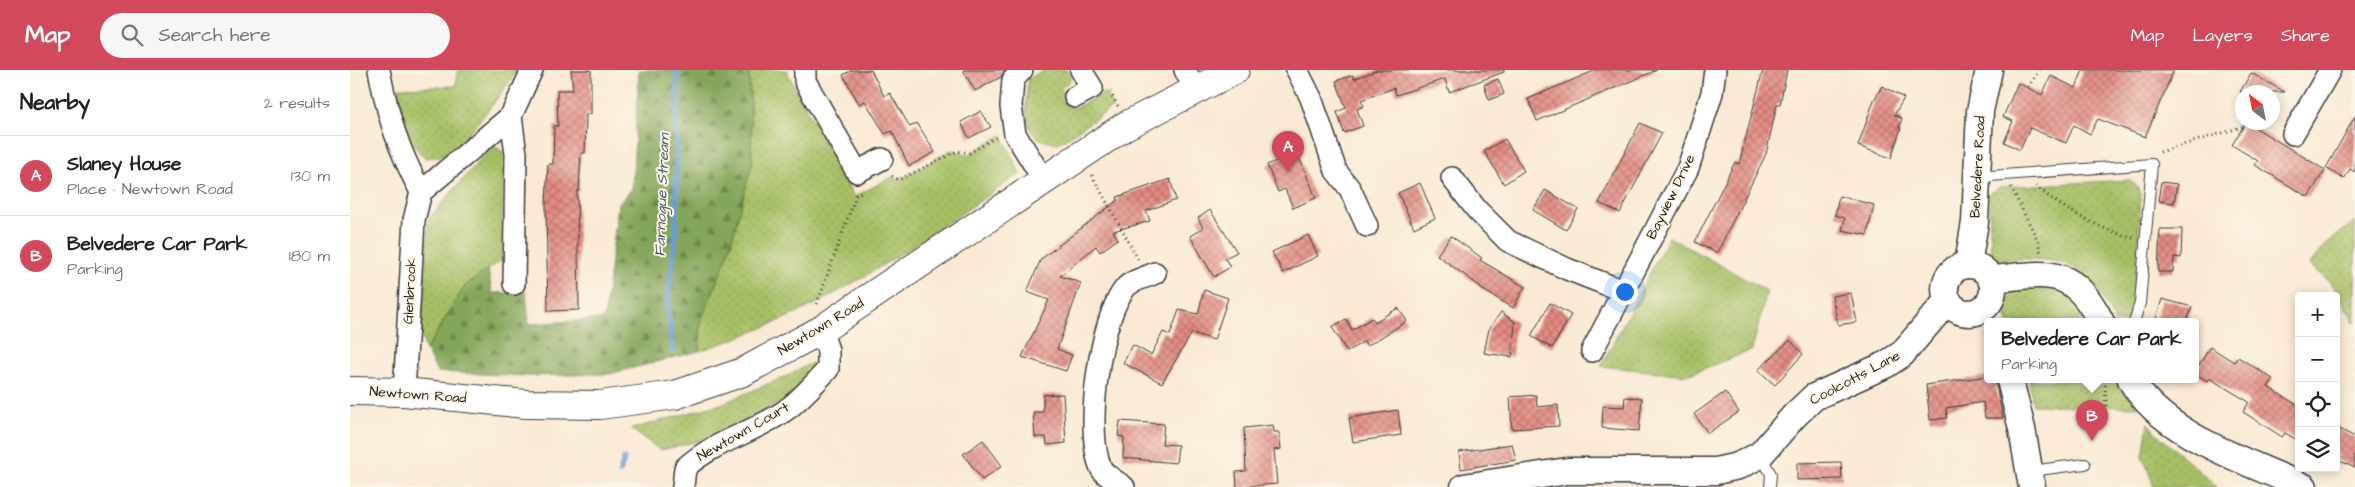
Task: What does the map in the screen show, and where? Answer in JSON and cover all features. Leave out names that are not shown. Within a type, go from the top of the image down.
[{"type":"main road","name":"Newtown Road","points":[[350,390],[404,392],[526,404],[600,406],[675,395],[743,372],[821,330],[1043,179],[1125,126],[1190,80],[1236,70]]},
{"type":"street","points":[[379,70],[387,114],[403,159],[421,192],[510,116],[532,70]]},
{"type":"street","points":[[805,70],[805,81],[857,172],[883,169]]},
{"type":"street","points":[[1022,70],[1013,80],[1011,106],[1015,134],[1043,179]]},
{"type":"street","points":[[1075,97],[1092,88],[1081,70]]},
{"type":"street","points":[[1297,70],[1311,98],[1336,171],[1350,189],[1367,226]]},
{"type":"street","name":"Bayview Drive","points":[[1592,351],[1688,168],[1712,93],[1714,70]]},
{"type":"street","name":"Belvedere Road","points":[[1968,264],[1975,222],[1980,110],[1989,70]]},
{"type":"street","points":[[2293,134],[2330,70]]},
{"type":"street","points":[[510,116],[516,154],[514,284]]},
{"type":"street","points":[[1452,178],[1477,210],[1508,241],[1567,269],[1623,291]]},
{"type":"street","name":"Glenbrook","points":[[404,392],[414,220],[421,192]]},
{"type":"street","points":[[1968,264],[1982,268],[1992,279],[1991,300],[1985,316],[1959,310],[1948,300],[1945,284],[1948,276],[1961,266],[1968,264]]},
{"type":"street","points":[[1124,487],[1101,469],[1095,440],[1093,409],[1100,362],[1110,318],[1128,286],[1155,273]]},
{"type":"street","points":[[1992,279],[2048,274],[2069,282],[2084,293],[2099,318]]},
{"type":"street","name":"Coolcotts Lane","points":[[1464,487],[1567,471],[1716,471],[1738,466],[1760,455],[1794,416],[1814,397],[1885,365],[1902,354],[1948,300]]},
{"type":"street","name":"Newtown Court","points":[[683,487],[685,468],[700,454],[741,436],[786,410],[828,369],[828,350],[821,330]]},
{"type":"street","points":[[2011,383],[2022,428],[2031,479]]},
{"type":"street","points":[[2134,383],[2138,391],[2168,420],[2203,441],[2304,487]]},
{"type":"lane","points":[[1976,177],[2152,164],[2140,303],[2135,318]]},
{"type":"lane","points":[[1760,455],[1771,474],[1770,487]]},
{"type":"lane","points":[[2031,479],[2086,464]]},
{"type":"path","points":[[2028,87],[2039,70]]},
{"type":"path","points":[[2154,154],[2235,129]]},
{"type":"path","points":[[883,169],[899,180],[957,151],[969,154],[1002,134],[1015,134]]},
{"type":"path","points":[[1081,155],[1137,258],[1155,273]]},
{"type":"path","points":[[2022,174],[2046,195],[2096,224],[2125,236],[2145,241]]},
{"type":"path","points":[[2004,175],[2038,241],[2042,258],[2041,274]]},
{"type":"path","points":[[821,330],[815,309],[856,195],[870,187]]},
{"type":"path","points":[[2105,383],[2106,406]]},
{"type":"green space","points":[[457,70],[517,70],[493,104],[460,141],[440,156],[425,158],[408,134],[398,88],[456,86]]},
{"type":"green space","points":[[639,70],[749,70],[752,164],[728,254],[701,321],[699,351],[609,374],[526,376],[437,372],[426,350],[465,286],[488,269],[492,293],[526,293],[529,324],[604,319],[618,204],[632,189]]},
{"type":"green space","points":[[749,70],[788,70],[788,74],[854,197],[892,177],[899,180],[951,150],[968,155],[1002,135],[1020,174],[919,242],[842,290],[773,324],[699,351],[701,321],[728,254],[752,164]]},
{"type":"green space","points":[[1044,70],[1067,70],[1071,76],[1069,82],[1060,88],[1073,109],[1105,93],[1113,107],[1059,143],[1040,139],[1034,134],[1027,120],[1026,103],[1028,79]]},
{"type":"green space","points":[[495,146],[503,152],[502,260],[465,286],[426,350],[421,335],[430,217],[484,155]]},
{"type":"green space","points":[[2130,180],[2135,184],[2141,194],[2135,295],[2128,318],[2113,318],[2095,286],[2087,276],[2078,270],[2067,265],[2045,260],[1998,259],[1991,252],[1989,194],[2000,187]]},
{"type":"green space","points":[[2355,221],[2355,323],[2340,298],[2340,292],[2336,292],[2330,282],[2309,265],[2324,246]]},
{"type":"green space","points":[[1669,237],[1767,291],[1752,350],[1687,375],[1601,366]]},
{"type":"green space","points":[[2037,285],[2069,294],[2084,318],[2007,318],[2002,303],[2016,288]]},
{"type":"green space","points":[[815,361],[817,366],[786,400],[712,438],[660,450],[631,429],[721,404],[789,375]]},
{"type":"green space","points":[[2029,383],[2122,383],[2138,407],[2033,405]]},
{"type":"green space","points":[[2148,423],[2156,433],[2217,487],[2154,487],[2143,456]]},
{"type":"building","points":[[571,70],[591,70],[591,114],[586,114],[585,153],[581,153],[579,191],[577,191],[579,310],[548,311],[546,205],[548,164],[553,164],[554,126],[558,126],[557,90],[573,90]]},
{"type":"building","points":[[852,70],[871,70],[884,96],[890,93],[910,127],[917,123],[935,152],[909,166],[892,131],[885,134],[865,101],[859,104],[843,75]]},
{"type":"building","points":[[963,70],[1005,70],[1001,77],[975,91]]},
{"type":"building","points":[[1377,70],[1504,70],[1504,72],[1449,92],[1445,79],[1396,95],[1394,88],[1361,100],[1364,106],[1357,109],[1363,126],[1344,133],[1337,112],[1346,108],[1336,81],[1353,75],[1354,79]]},
{"type":"building","points":[[1596,70],[1657,70],[1537,121],[1528,99]]},
{"type":"building","points":[[1763,70],[1787,70],[1780,104],[1777,104],[1766,154],[1717,253],[1695,242],[1735,162],[1739,164]]},
{"type":"building","points":[[2083,70],[2174,70],[2145,137],[2098,119],[2090,134],[2074,125],[2066,143],[2030,128],[2020,150],[2004,142],[2013,121],[2003,117],[2018,83],[2042,95],[2051,76],[2076,88]]},
{"type":"building","points":[[2251,73],[2272,85],[2244,85]]},
{"type":"building","points":[[1498,79],[1504,94],[1489,100],[1484,85]]},
{"type":"building","points":[[1882,86],[1904,98],[1894,115],[1902,118],[1899,128],[1901,128],[1891,158],[1858,146],[1874,100]]},
{"type":"building","points":[[981,111],[991,127],[969,138],[961,122]]},
{"type":"building","points":[[2355,116],[2355,172],[2350,169],[2344,179],[2326,168]]},
{"type":"building","points":[[1640,123],[1662,133],[1620,213],[1599,203]]},
{"type":"building","points":[[2241,130],[2259,130],[2325,170],[2308,197],[2255,165],[2258,161],[2232,145]]},
{"type":"building","points":[[1505,139],[1524,171],[1504,184],[1484,151]]},
{"type":"building","points":[[1297,152],[1316,198],[1293,208],[1285,189],[1278,192],[1267,165]]},
{"type":"building","points":[[1170,179],[1176,200],[1146,211],[1150,221],[1113,231],[1118,239],[1100,252],[1096,246],[1060,276],[1081,283],[1057,349],[1072,355],[1066,371],[1022,357],[1049,300],[1027,292],[1041,259],[1118,200],[1117,197]]},
{"type":"building","points":[[2161,182],[2177,184],[2174,203],[2158,201]]},
{"type":"building","points":[[1420,183],[1435,218],[1414,228],[1398,193]]},
{"type":"building","points":[[1545,190],[1578,209],[1566,230],[1533,210]]},
{"type":"building","points":[[1839,196],[1874,205],[1867,235],[1842,230],[1845,218],[1835,215]]},
{"type":"building","points":[[1210,210],[1237,252],[1225,258],[1230,267],[1214,277],[1190,236],[1203,228],[1198,218]]},
{"type":"building","points":[[2160,229],[2182,229],[2181,258],[2174,257],[2173,272],[2158,272]]},
{"type":"building","points":[[1308,235],[1318,256],[1283,273],[1272,252]]},
{"type":"building","points":[[1451,236],[1482,258],[1480,260],[1525,287],[1513,308],[1480,288],[1437,255]]},
{"type":"building","points":[[1204,290],[1228,298],[1214,340],[1192,333],[1162,383],[1123,363],[1133,345],[1151,355],[1163,332],[1170,335],[1179,310],[1198,314]]},
{"type":"building","points":[[1851,293],[1857,322],[1838,325],[1832,296]]},
{"type":"building","points":[[2162,299],[2192,307],[2188,318],[2156,318]]},
{"type":"building","points":[[1550,303],[1571,315],[1552,348],[1531,336]]},
{"type":"building","points":[[1398,308],[1407,321],[1367,346],[1364,341],[1347,352],[1332,327],[1346,319],[1352,330],[1372,318],[1375,322]]},
{"type":"building","points":[[1501,312],[1515,322],[1512,357],[1484,353],[1489,329]]},
{"type":"building","points":[[1790,340],[1803,354],[1775,385],[1758,370]]},
{"type":"building","points":[[2210,347],[2234,362],[2238,357],[2273,379],[2268,387],[2295,404],[2295,439],[2285,433],[2282,437],[2243,412],[2249,402],[2209,378],[2207,381],[2199,376],[2199,365]]},
{"type":"building","points":[[1984,377],[1984,383],[1995,383],[2003,418],[1985,418],[1983,402],[1946,408],[1947,418],[1930,420],[1926,385]]},
{"type":"building","points":[[1725,392],[1739,412],[1708,433],[1694,414]]},
{"type":"building","points":[[1063,394],[1066,443],[1047,445],[1046,437],[1035,437],[1033,412],[1043,412],[1043,395]]},
{"type":"building","points":[[1536,395],[1537,407],[1558,405],[1559,426],[1512,429],[1510,397]]},
{"type":"building","points":[[1625,397],[1642,398],[1639,431],[1602,428],[1603,406],[1624,407]]},
{"type":"building","points":[[1398,410],[1401,435],[1353,442],[1349,418]]},
{"type":"building","points":[[1120,421],[1164,424],[1162,444],[1178,445],[1176,463],[1123,458],[1124,437],[1118,436]]},
{"type":"building","points":[[1273,425],[1274,432],[1279,432],[1281,449],[1274,450],[1277,484],[1237,487],[1236,472],[1246,471],[1244,428]]},
{"type":"building","points":[[2340,429],[2355,437],[2355,468],[2340,461]]},
{"type":"building","points":[[983,440],[1002,466],[982,480],[963,454]]},
{"type":"building","points":[[1512,444],[1516,460],[1461,469],[1459,452]]},
{"type":"building","points":[[1841,462],[1842,479],[1797,480],[1797,463]]},
{"type":"waterway","name":"Farnogue Stream","points":[[673,351],[667,307],[676,234],[677,70]]},
{"type":"waterway","name":"Farnogue Stream","points":[[620,472],[624,459]]},
{"type":"place","name":"Slaney House","points":[[1288,172]]},
{"type":"place","name":"Belvedere Car Park","points":[[2092,441]]}]
